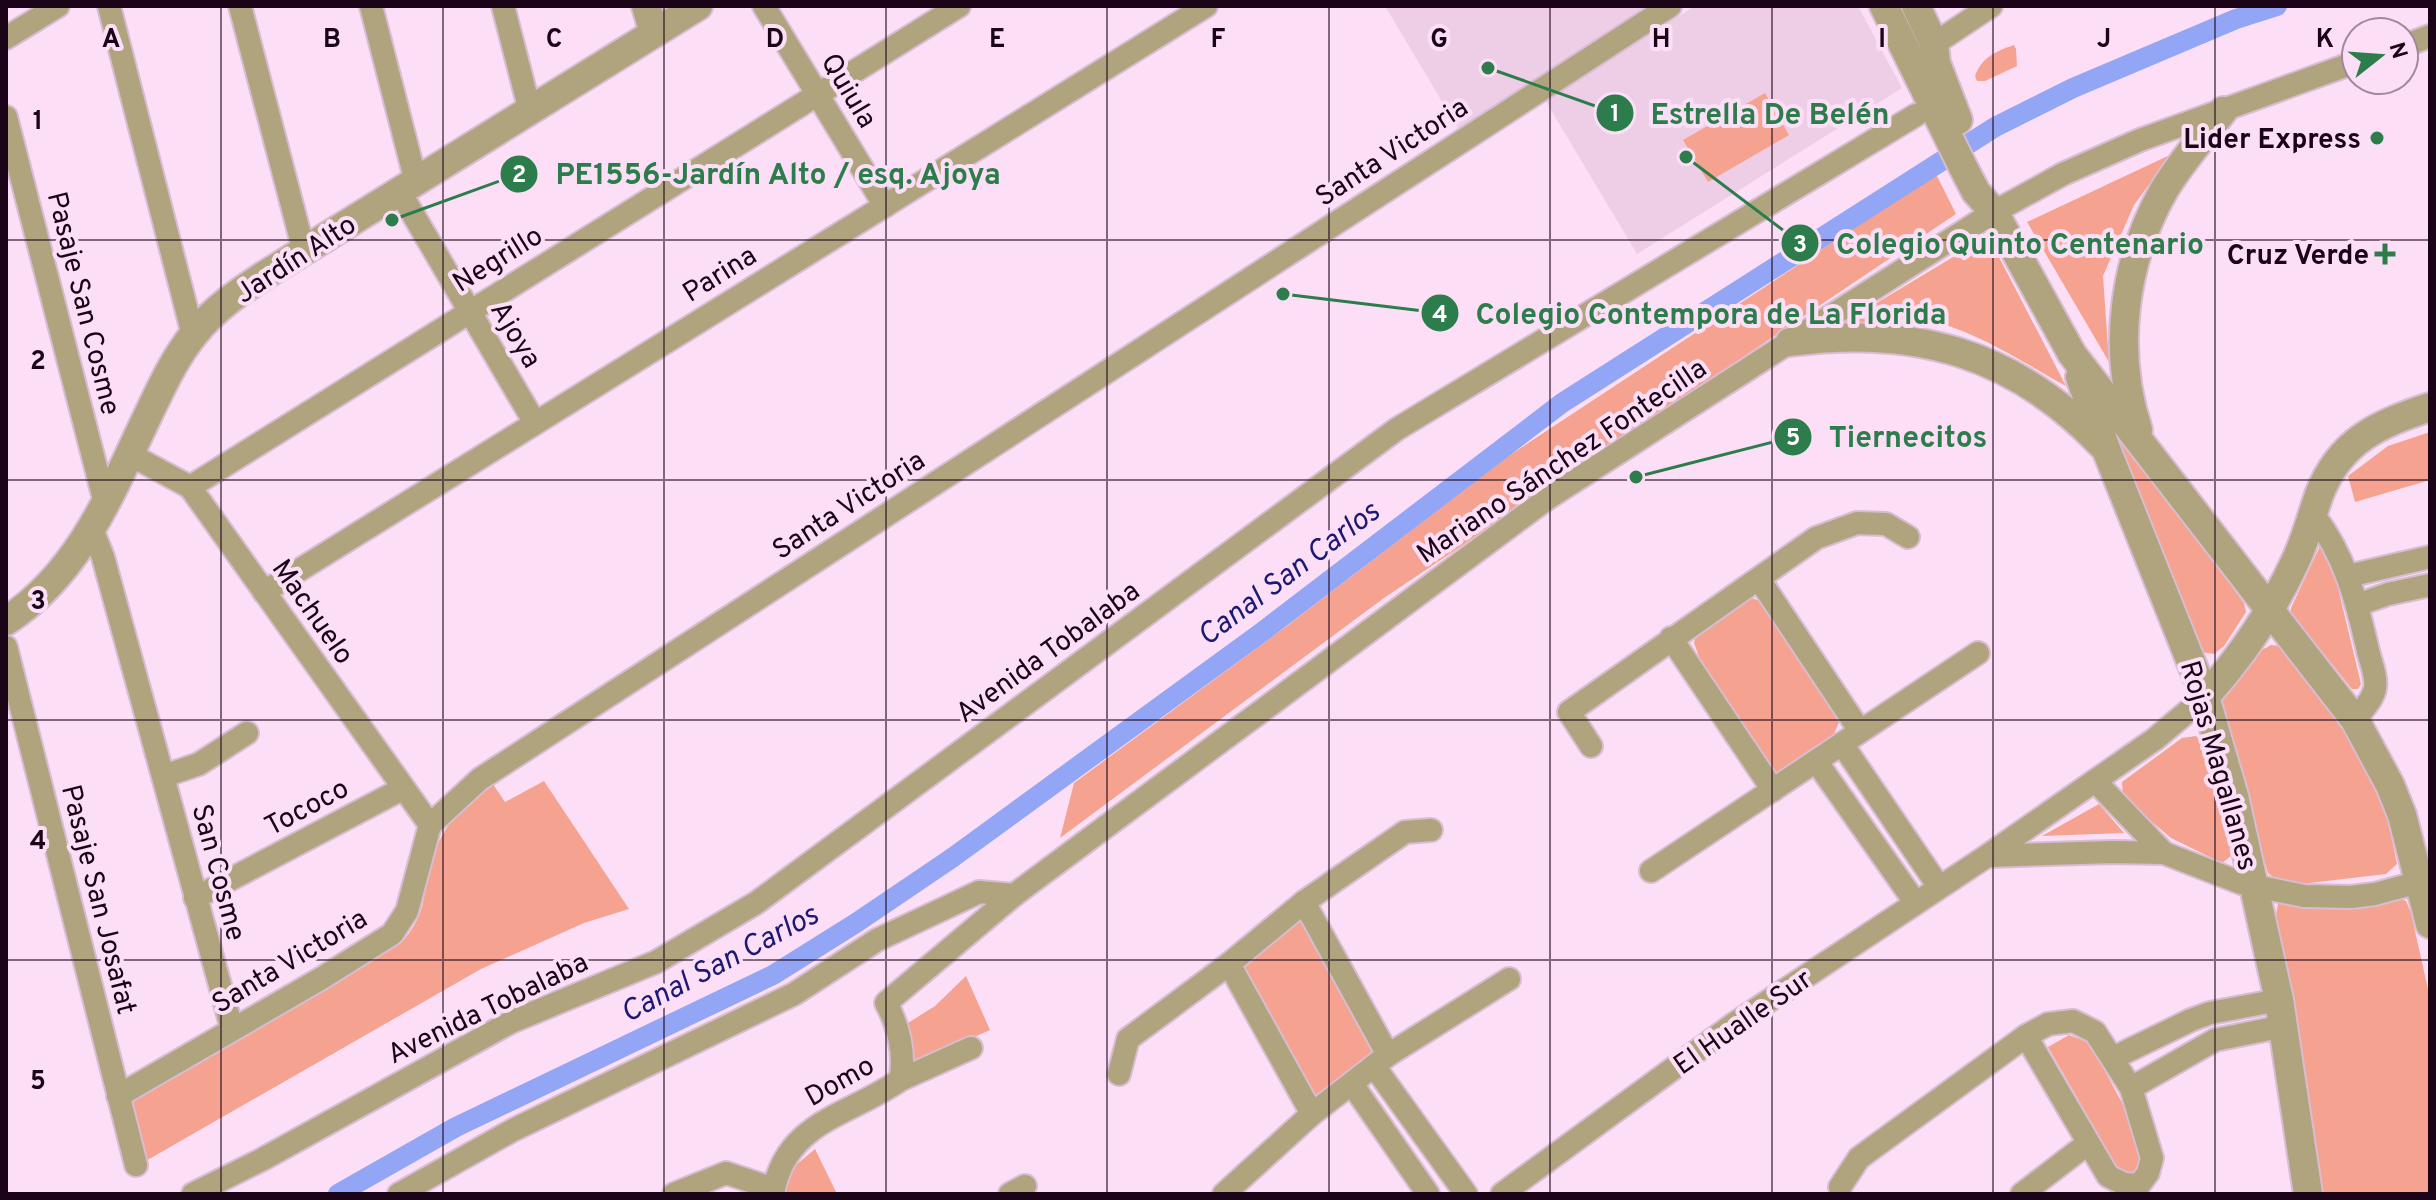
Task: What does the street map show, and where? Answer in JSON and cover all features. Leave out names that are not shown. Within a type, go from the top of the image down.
[{"type":"street","points":[[6,38],[58,6]]},
{"type":"street","points":[[109,6],[193,335]]},
{"type":"street","points":[[240,6],[304,251]]},
{"type":"street","name":"Ajoya","points":[[371,6],[408,187],[468,312],[535,423]]},
{"type":"street","points":[[503,6],[530,111]]},
{"type":"street","points":[[646,6],[663,21]]},
{"type":"street","name":"Jardín Alto","points":[[6,621],[49,587],[78,551],[92,529],[167,376],[193,335],[226,302],[530,111],[663,21],[698,6]]},
{"type":"street","name":"Quiula","points":[[764,6],[885,206]]},
{"type":"street","name":"Negrillo","points":[[190,487],[959,6]]},
{"type":"street","name":"Parina","points":[[264,592],[1206,6]]},
{"type":"street","name":"Santa Victoria","points":[[118,1096],[392,934],[407,911],[430,825],[480,779],[1670,6]]},
{"type":"street","name":"Rojas Magallanes","points":[[1884,6],[1971,164],[1993,186],[1994,212],[2072,354],[2355,720],[2390,785],[2425,881],[2430,924]]},
{"type":"street","name":"Rojas Magallanes","points":[[1916,6],[1934,44],[1951,124]]},
{"type":"street","points":[[1900,39],[1934,44],[1991,6]]},
{"type":"street","name":"Mariano Sánchez Fontecilla","points":[[890,1010],[886,1003],[1014,895],[1548,498],[1994,212],[2099,157],[2181,124],[2340,68]]},
{"type":"street","points":[[2143,446],[2129,395],[2124,343],[2133,265],[2165,189],[2223,111]]},
{"type":"street","name":"Avenida Tobalaba","points":[[193,1194],[263,1159],[511,1022],[656,962],[756,903],[1397,429],[1916,115]]},
{"type":"street","name":"Pasaje San Cosme","points":[[6,117],[105,503]]},
{"type":"street","points":[[1790,342],[1879,337],[1920,341],[1962,351],[2004,369],[2038,390],[2071,415],[2106,449]]},
{"type":"street","name":"Rojas Magallanes","points":[[2072,354],[2106,449],[2205,697],[2234,796],[2281,1013],[2308,1194]]},
{"type":"street","name":"El Hualle Sur","points":[[1502,1194],[1734,1024],[1987,856],[2178,723],[2205,697],[2243,651],[2269,611],[2294,565],[2322,488],[2334,466],[2358,440],[2390,421],[2430,407]]},
{"type":"street","name":"Machuelo","points":[[129,454],[190,487],[430,825]]},
{"type":"street","points":[[2313,514],[2337,548],[2348,576],[2375,687],[2355,720]]},
{"type":"street","points":[[1591,746],[1569,712],[1816,538],[1857,523],[1886,524],[1908,537]]},
{"type":"street","name":"San Cosme","points":[[92,529],[103,557],[232,1029]]},
{"type":"street","points":[[2348,576],[2430,557]]},
{"type":"street","points":[[1759,579],[1939,887]]},
{"type":"street","points":[[2357,605],[2388,594],[2430,585]]},
{"type":"street","points":[[1671,638],[1773,790]]},
{"type":"street","name":"Pasaje San Josafat","points":[[6,647],[136,1165]]},
{"type":"street","points":[[1651,871],[1978,653]]},
{"type":"street","name":"San Cosme","points":[[164,776],[199,764],[247,733]]},
{"type":"street","points":[[1816,761],[1915,902]]},
{"type":"street","points":[[2095,781],[2164,853]]},
{"type":"street","name":"Tococo","points":[[195,898],[402,789]]},
{"type":"street","points":[[1119,1074],[1128,1039],[1229,964],[1304,902],[1405,832],[1431,830]]},
{"type":"street","points":[[1987,856],[2164,853],[2256,887],[2304,896],[2351,897],[2425,881]]},
{"type":"street","points":[[399,1194],[513,1130],[794,994],[877,940],[979,892],[1014,895]]},
{"type":"street","points":[[1304,902],[1381,1060],[1466,1194]]},
{"type":"street","points":[[1229,964],[1312,1114]]},
{"type":"street","points":[[1224,1194],[1312,1114],[1381,1060],[1509,979]]},
{"type":"street","name":"Domo","points":[[773,1191],[785,1160],[805,1135],[845,1108],[900,1080],[903,1062],[890,1010]]},
{"type":"street","points":[[2113,1058],[2210,1013],[2281,1013]]},
{"type":"street","points":[[2131,1088],[2215,1040],[2281,1013]]},
{"type":"street","points":[[1840,1187],[1859,1158],[2026,1036],[2048,1024],[2073,1021],[2095,1032],[2131,1088],[2152,1158],[2140,1190],[2108,1176],[2026,1036]]},
{"type":"street","points":[[900,1080],[971,1048]]},
{"type":"street","points":[[1352,1084],[1428,1194]]},
{"type":"street","points":[[2022,1194],[2087,1144]]},
{"type":"street","points":[[674,1194],[726,1173],[773,1191]]},
{"type":"shaded area","points":[[1385,6],[1649,6],[1459,130]]},
{"type":"shaded area","points":[[1695,6],[1858,6],[1902,88],[1637,254],[1545,100]]},
{"type":"shaded area","points":[[2014,45],[2017,66],[1985,81],[1977,81],[1975,76],[1985,60]]},
{"type":"shaded area","points":[[1765,93],[1789,135],[1708,182],[1683,140]]},
{"type":"shaded area","points":[[2172,154],[2134,205],[2103,276],[2109,362],[2027,222]]},
{"type":"shaded area","points":[[1936,174],[1956,214],[1384,598],[1060,838],[1074,783],[1283,629],[1507,457]]},
{"type":"shaded area","points":[[1988,236],[2066,386],[1988,342],[1939,323],[1902,320],[1835,328]]},
{"type":"shaded area","points":[[2101,408],[2244,603],[2246,612],[2224,646],[2214,654],[2201,652]]},
{"type":"shaded area","points":[[2430,432],[2430,480],[2355,502],[2348,476],[2388,446]]},
{"type":"shaded area","points":[[2321,544],[2328,546],[2361,684],[2358,689],[2352,689],[2291,613]]},
{"type":"shaded area","points":[[1744,595],[1760,601],[1837,714],[1839,722],[1834,734],[1784,771],[1775,773],[1754,757],[1701,662],[1694,643],[1697,629]]},
{"type":"shaded area","points":[[2271,645],[2281,646],[2318,687],[2363,762],[2388,820],[2397,864],[2386,874],[2284,886],[2268,873],[2218,697],[2258,652]]},
{"type":"shaded area","points":[[2196,736],[2201,741],[2229,844],[2231,856],[2222,863],[2171,838],[2123,797],[2122,782],[2182,738]]},
{"type":"shaded area","points":[[544,781],[629,909],[584,923],[481,969],[144,1162],[129,1103],[133,1098],[401,943],[420,914],[435,850],[461,810],[489,784],[493,784],[505,802]]},
{"type":"shaded area","points":[[2099,804],[2124,833],[2042,836]]},
{"type":"shaded area","points":[[2397,898],[2406,901],[2411,913],[2430,998],[2430,1194],[2319,1194],[2275,920],[2278,904],[2346,905]]},
{"type":"shaded area","points":[[1295,920],[1303,922],[1373,1046],[1373,1056],[1315,1099],[1247,978],[1244,959]]},
{"type":"shaded area","points":[[966,976],[990,1030],[908,1066],[908,1023],[935,1006]]},
{"type":"shaded area","points":[[2069,1035],[2090,1043],[2128,1114],[2144,1168],[2124,1179],[2048,1047]]},
{"type":"shaded area","points":[[815,1149],[837,1194],[782,1194],[796,1165]]},
{"type":"waterway","name":"Canal San Carlos","points":[[338,1194],[456,1127],[773,975],[856,923],[952,858],[1262,632],[1562,403],[1995,127],[2073,88],[2236,19],[2277,6]]},
{"type":"place","name":"Estrella De Belén","points":[[1488,68]]},
{"type":"place","name":"Lider Express","points":[[2377,138]]},
{"type":"place","name":"Colegio Quinto Centenario","points":[[1686,157]]},
{"type":"place","name":"PE1556-Jardín Alto / esq. Ajoya","points":[[392,220]]},
{"type":"place","name":"Cruz Verde","points":[[2385,254]]},
{"type":"place","name":"Colegio Contempora de La Florida","points":[[1283,294]]},
{"type":"place","name":"Tiernecitos","points":[[1636,477]]}]
